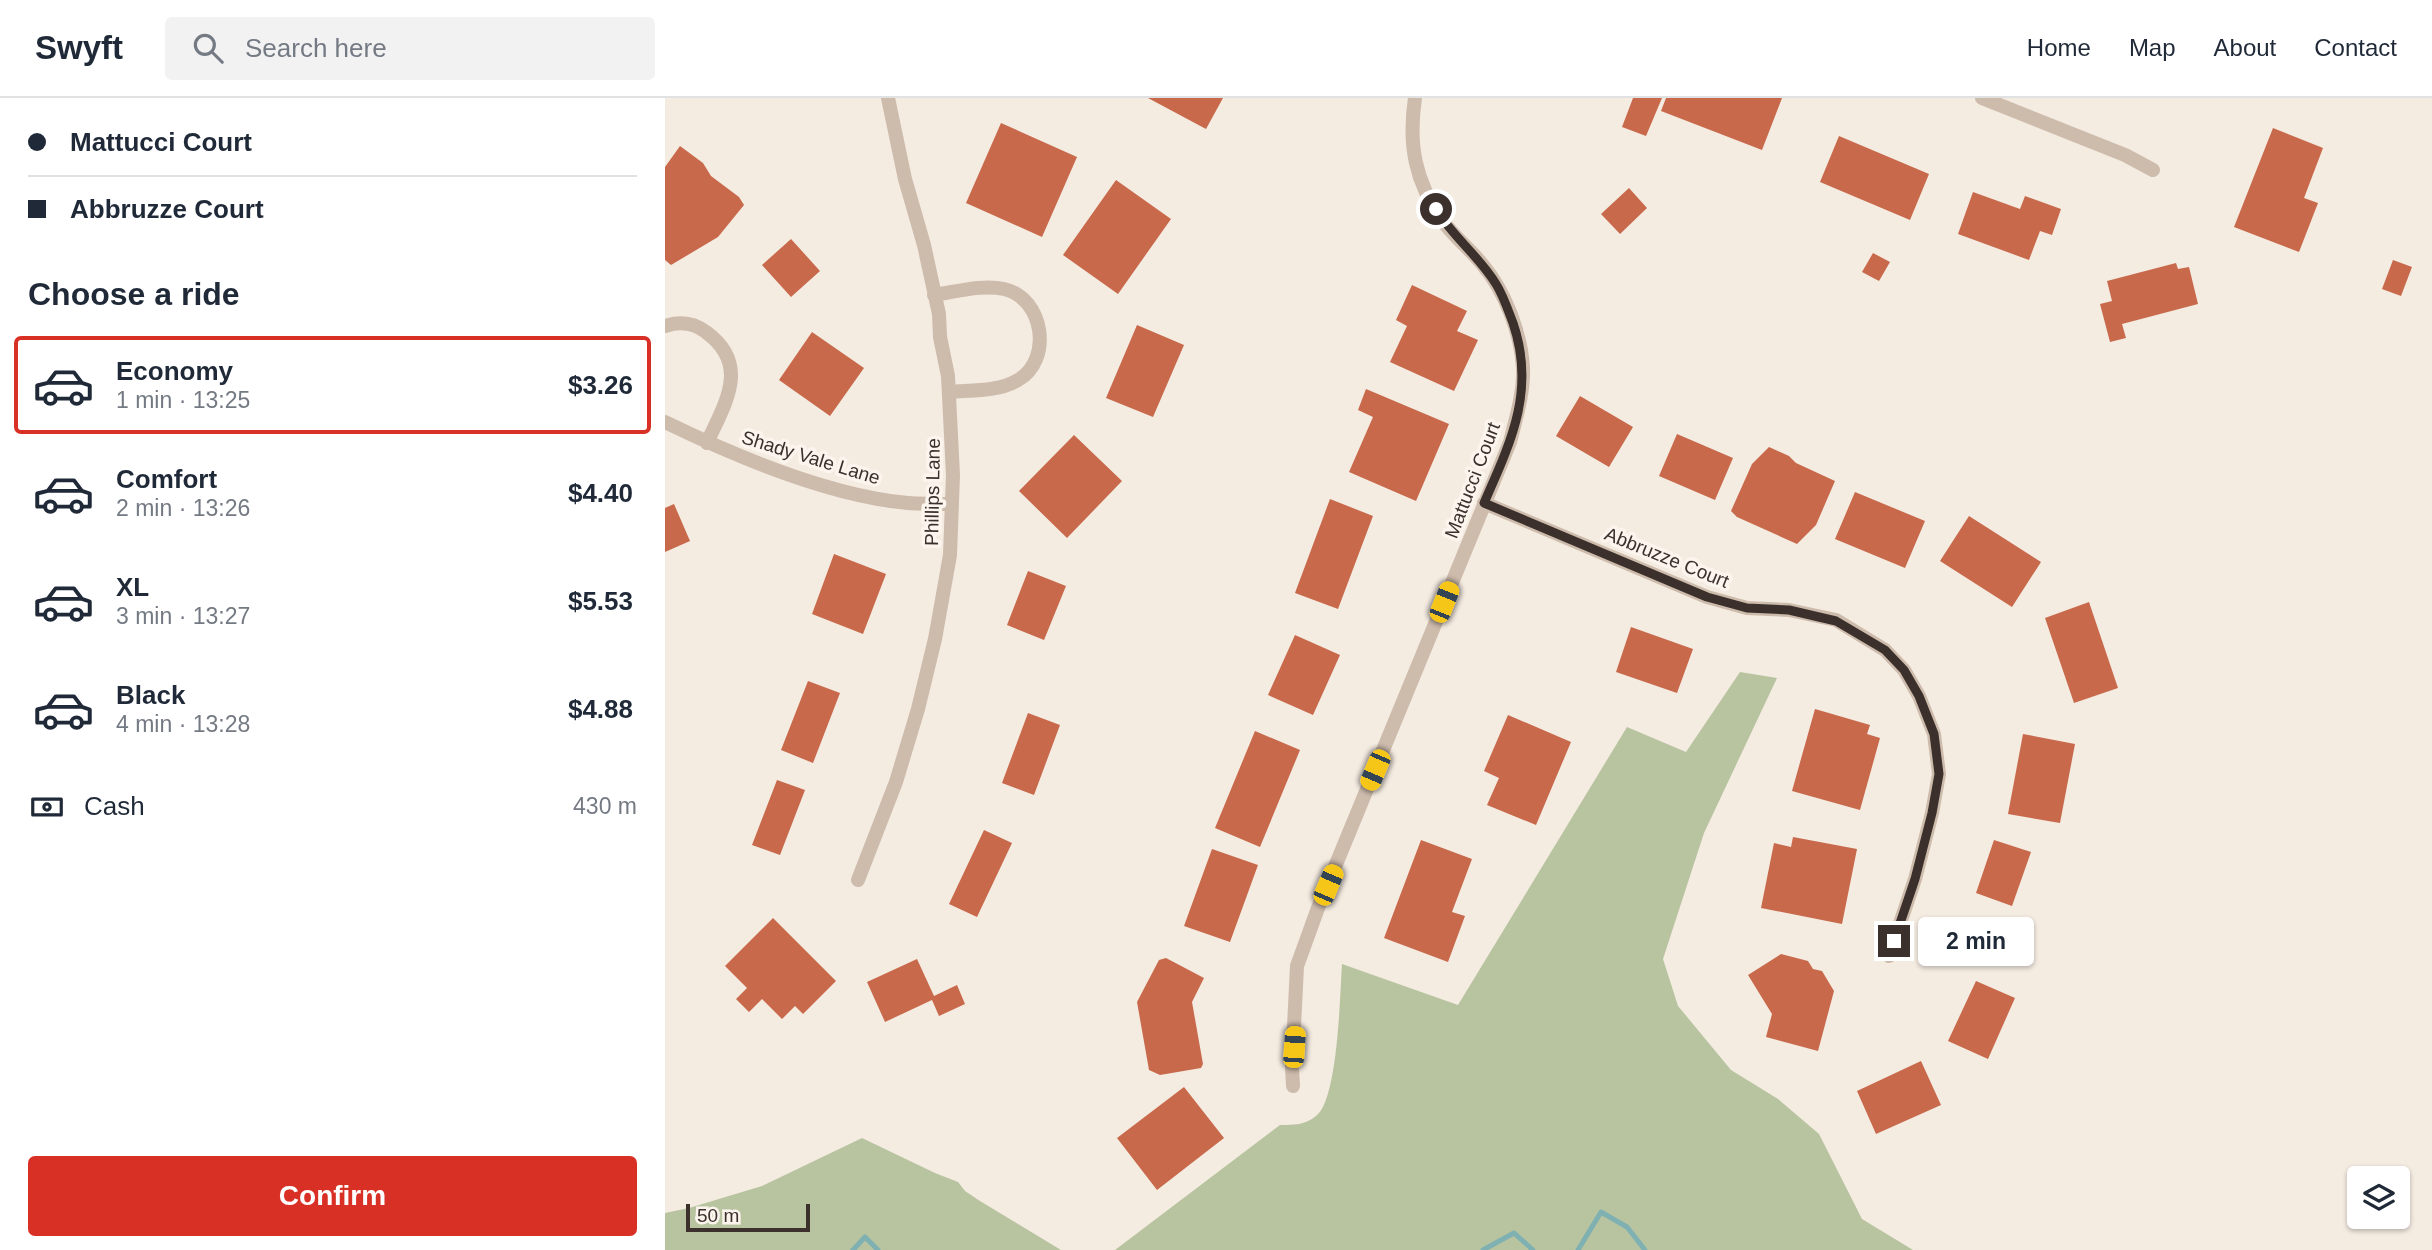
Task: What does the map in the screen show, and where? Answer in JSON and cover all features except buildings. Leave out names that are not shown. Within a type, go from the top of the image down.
[{"type":"street","name":"Phillips Lane","points":[[858,880],[895,782],[918,709],[935,639],[950,555],[953,475],[946,359],[924,245],[905,179],[888,98]]},
{"type":"street","name":"Mattucci Court","points":[[1293,1086],[1297,967],[1318,908],[1510,442],[1520,403],[1523,369],[1519,341],[1498,286],[1443,222],[1418,173],[1412,147],[1411,122],[1415,98]]},
{"type":"street","points":[[1982,98],[2125,155],[2153,170]]},
{"type":"street","points":[[934,295],[975,289],[1006,289],[1027,302],[1039,319],[1040,339],[1035,363],[1020,379],[995,388],[949,392]]},
{"type":"street","points":[[665,326],[676,322],[690,323],[719,342],[725,352],[732,375],[730,395],[707,443]]},
{"type":"street","name":"Shady Vale Lane","points":[[665,422],[707,443],[801,478],[870,497],[908,503],[951,504]]},
{"type":"street","name":"Abbruzze Court","points":[[1484,503],[1707,597],[1747,608],[1789,610],[1836,621],[1885,650],[1904,670],[1919,696],[1934,734],[1939,774],[1915,879],[1889,956]]},
{"type":"green space","points":[[1740,672],[1777,678],[1704,833],[1663,959],[1678,1006],[1731,1070],[1778,1099],[1819,1134],[1862,1219],[1913,1250],[1115,1250],[1280,1125],[1303,1123],[1316,1116],[1329,1090],[1333,1069],[1342,964],[1458,1005],[1627,727],[1686,752]]},
{"type":"green space","points":[[862,1138],[958,1182],[965,1191],[980,1201],[1061,1250],[665,1250],[665,1213],[762,1186]]},
{"type":"waterway","points":[[1578,1250],[1601,1212],[1627,1227],[1645,1250]]},
{"type":"waterway","points":[[1483,1250],[1514,1233],[1533,1250]]},
{"type":"waterway","points":[[853,1250],[865,1237],[878,1250]]},
{"type":"route","points":[[1436,209],[1443,222],[1498,286],[1519,341],[1523,369],[1520,403],[1510,442],[1484,503],[1707,597],[1747,608],[1789,610],[1836,621],[1885,650],[1904,670],[1919,696],[1934,734],[1939,774],[1915,879],[1894,941]]}]
